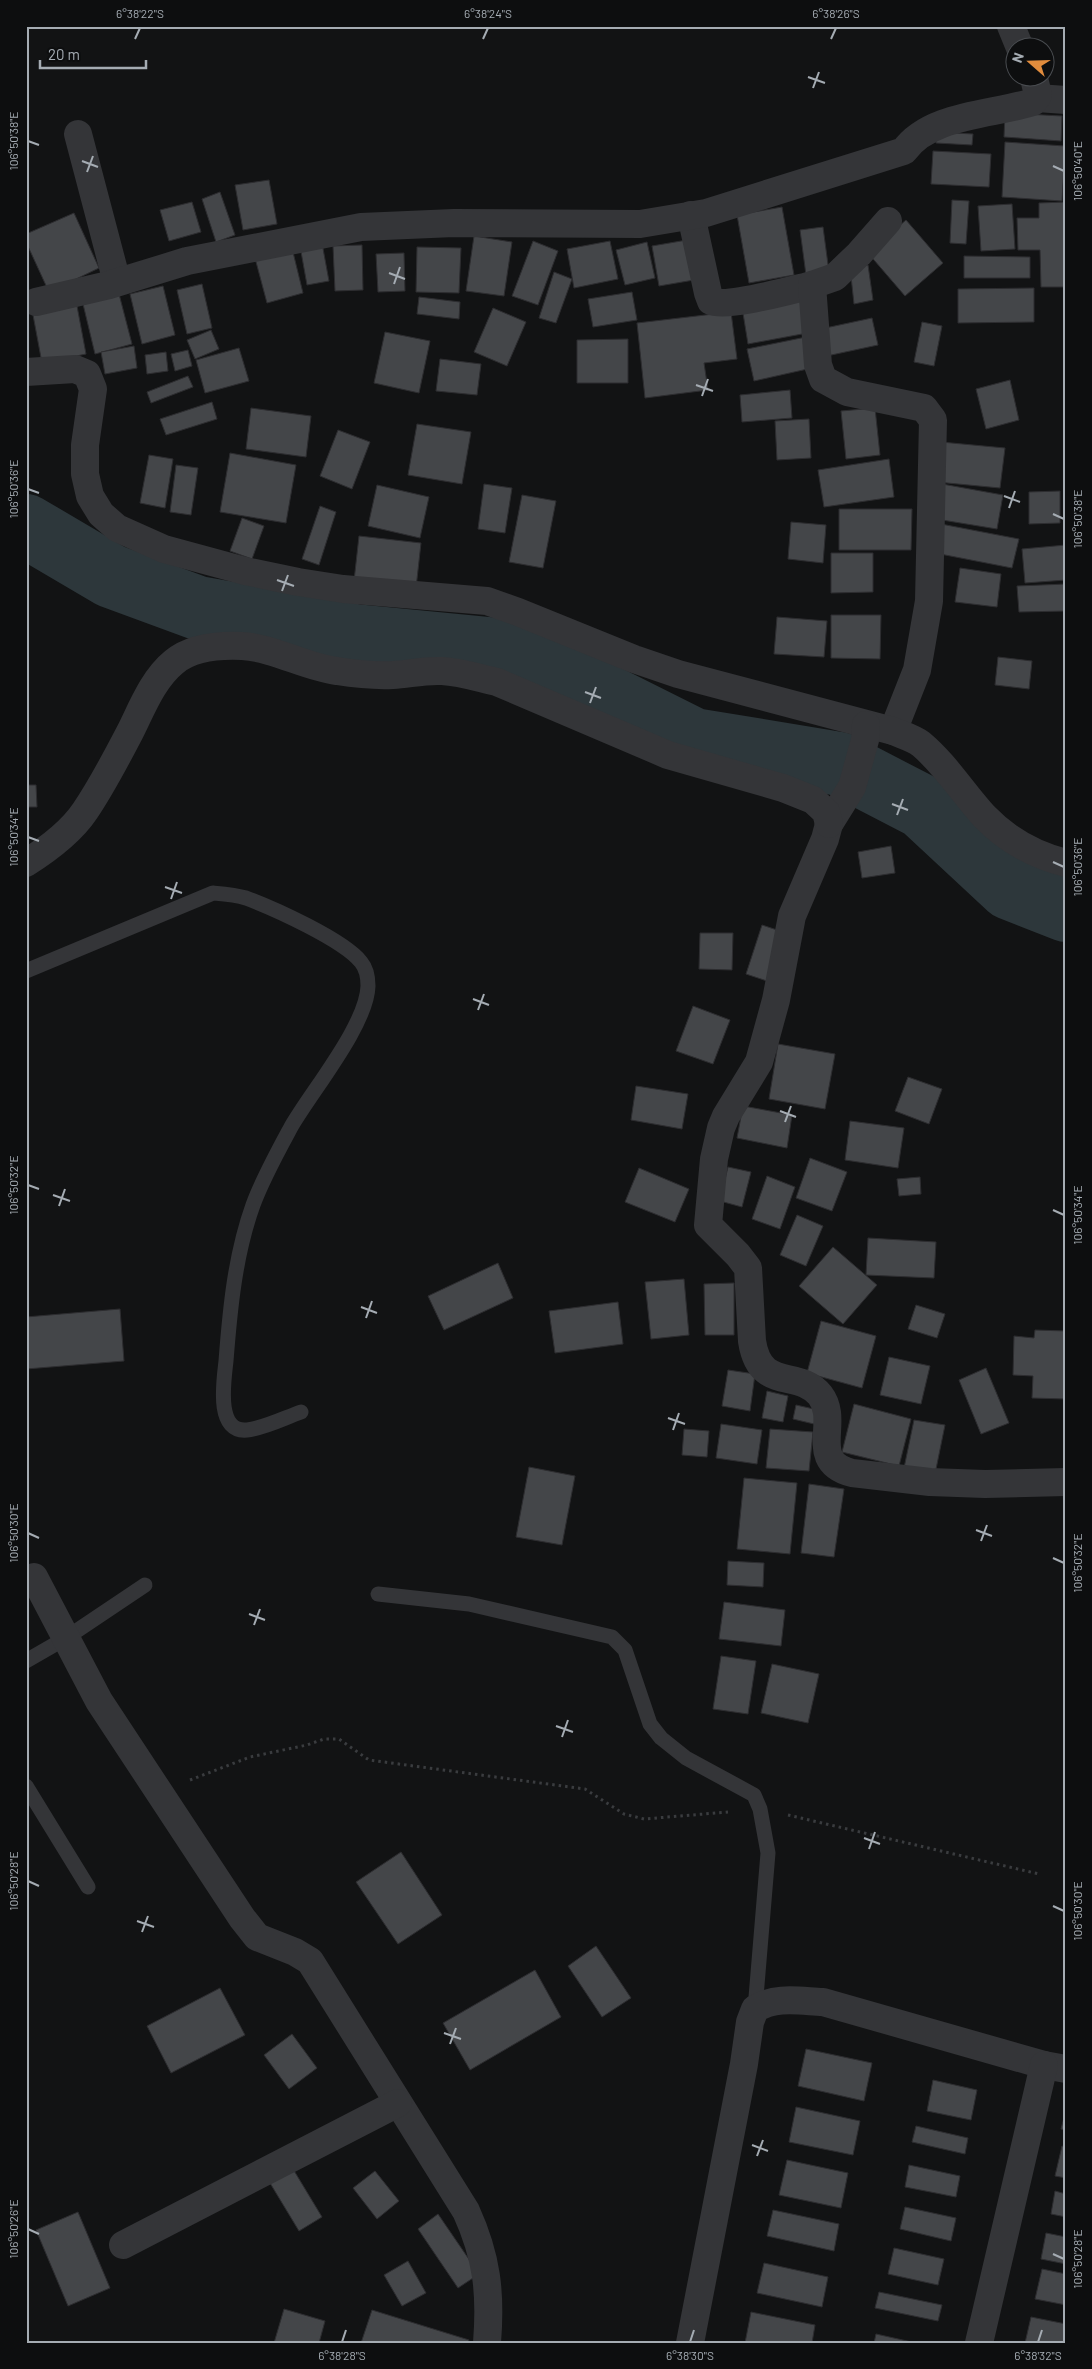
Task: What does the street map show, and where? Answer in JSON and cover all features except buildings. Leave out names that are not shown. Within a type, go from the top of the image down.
[{"type":"street","points":[[1011,26],[1016,38]]},
{"type":"street","points":[[36,302],[117,282],[187,261],[361,227],[454,223],[640,224],[706,213],[904,151],[912,140],[926,130],[948,122],[1026,104],[1036,88],[1066,100]]},
{"type":"street","points":[[78,134],[117,282]]},
{"type":"street","points":[[691,215],[708,294],[711,301],[718,304],[812,286],[836,277],[888,220]]},
{"type":"street","points":[[812,286],[818,365],[823,378],[847,392],[924,408],[933,420],[929,601],[917,670],[893,731]]},
{"type":"street","points":[[26,372],[75,369],[87,374],[93,388],[85,445],[85,474],[90,496],[101,514],[117,528],[164,549],[246,571],[298,582],[487,601],[634,659],[678,674],[866,732],[893,731],[920,744],[985,816],[1005,835],[1026,849],[1047,859],[1066,864]]},
{"type":"street","points":[[26,863],[63,836],[84,813],[101,786],[143,705],[167,668],[188,653],[203,648],[221,647],[242,646],[264,650],[331,670],[354,674],[395,675],[441,671],[497,682],[668,755],[783,788],[813,800],[826,812],[829,824]]},
{"type":"street","points":[[866,732],[852,787],[829,824],[825,839],[792,916],[776,1000],[760,1062],[721,1128],[714,1159],[708,1225],[738,1255],[748,1268],[752,1342],[762,1368],[770,1374],[815,1390],[822,1398],[826,1418],[827,1448],[833,1465],[840,1470],[852,1473],[930,1482],[985,1484],[1066,1482]]},
{"type":"street","points":[[34,1578],[99,1701],[251,1931],[257,1937],[270,1944],[295,1952],[310,1961],[466,2211],[477,2235],[488,2277],[487,2343]]},
{"type":"street","points":[[690,2343],[744,2064],[750,2022],[755,2010],[772,2001],[788,2000],[823,2002],[1055,2067],[979,2343]]},
{"type":"street","points":[[123,2245],[398,2103]]},
{"type":"lane","points":[[26,971],[213,893],[245,898],[333,939],[360,961],[366,970],[368,986],[361,1015],[291,1128],[253,1205],[241,1249],[229,1318],[223,1397],[226,1415],[230,1423],[236,1428],[248,1430],[301,1412]]},
{"type":"lane","points":[[26,1661],[66,1638],[145,1585]]},
{"type":"lane","points":[[378,1594],[469,1604],[612,1637],[625,1650],[650,1724],[661,1738],[686,1758],[754,1796],[760,1808],[768,1854],[755,2010]]},
{"type":"lane","points":[[26,1786],[88,1887]]},
{"type":"path","points":[[159,1792],[250,1757],[306,1746],[324,1739],[340,1739],[369,1760],[584,1789],[624,1814],[644,1819],[760,1808],[1039,1874]]},
{"type":"waterway","points":[[26,526],[111,576],[198,608],[355,636],[518,652],[694,740],[840,764],[923,807],[1010,888],[1066,910]]}]
